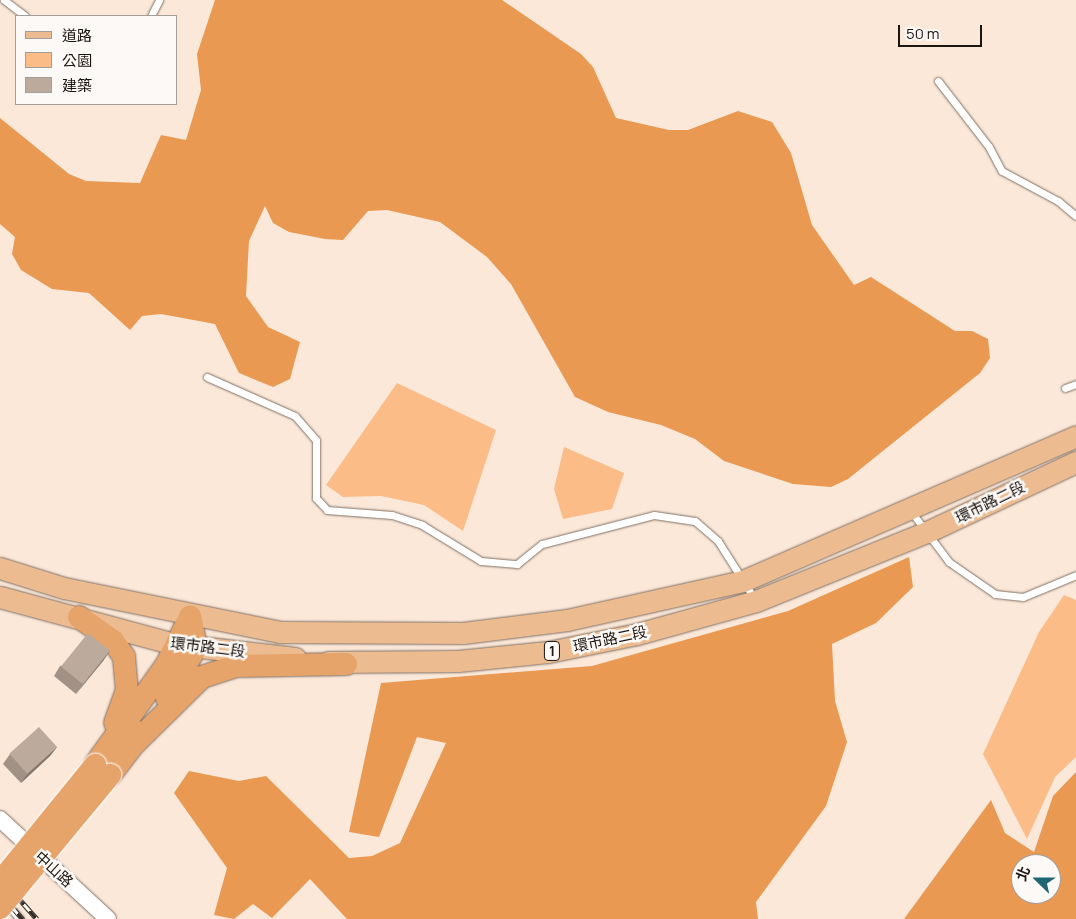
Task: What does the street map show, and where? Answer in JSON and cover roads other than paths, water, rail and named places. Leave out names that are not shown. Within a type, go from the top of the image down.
[{"type":"highway","points":[[0,908],[102,764],[168,664],[174,644],[190,616]]},
{"type":"highway","points":[[134,744],[179,681],[196,647],[190,616]]},
{"type":"highway","points":[[79,617],[113,641],[128,674],[122,708],[102,764]]},
{"type":"highway","points":[[0,882],[102,764],[134,744],[202,677],[236,666],[346,664]]},
{"type":"main road","name":"環市路二段","points":[[0,568],[190,616],[280,632],[462,633],[568,620],[744,581],[1076,436]]},
{"type":"main road","name":"環市路二段","points":[[0,597],[174,644],[346,664],[458,661],[548,652],[637,634],[756,600],[927,532],[1076,462]]},
{"type":"street","name":"中山路","points":[[0,819],[108,919]]},
{"type":"lane","points":[[4,0],[24,15]]},
{"type":"lane","points":[[152,15],[159,0]]},
{"type":"lane","points":[[938,81],[990,147],[1002,171],[1058,201],[1076,216]]},
{"type":"lane","points":[[207,377],[295,416],[316,440],[316,498],[328,510],[392,515],[422,525],[481,561],[518,564],[542,544],[654,515],[695,521],[718,541],[756,600]]},
{"type":"lane","points":[[1065,388],[1076,384]]},
{"type":"lane","points":[[910,510],[949,562],[995,594],[1023,597],[1076,575]]},
{"type":"lane","points":[[0,896],[20,919]]},
{"type":"railway","points":[[0,877],[37,919]]},
{"type":"railway","points":[[0,893],[23,919]]}]
